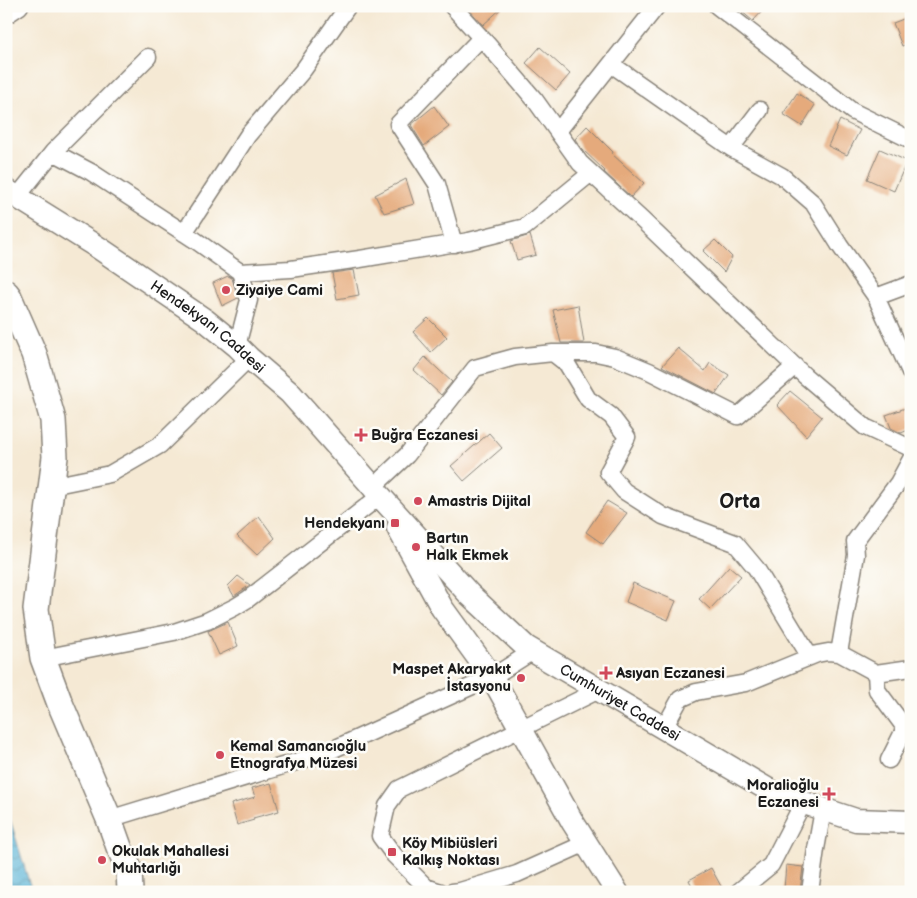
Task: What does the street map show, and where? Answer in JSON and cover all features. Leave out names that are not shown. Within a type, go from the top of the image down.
[{"type":"main road","name":"Hendekyanı Caddesi","points":[[11,193],[98,248],[205,320],[290,393],[377,491]]},
{"type":"main road","points":[[6,293],[34,354],[53,420],[55,457],[36,609],[43,658],[128,869],[130,892]]},
{"type":"main road","points":[[377,491],[442,608],[492,677],[572,821],[616,892]]},
{"type":"main road","name":"Cumhuriyet Caddesi","points":[[377,491],[469,594],[526,647],[774,793],[856,820],[911,822]]},
{"type":"street","points":[[6,12],[8,14],[20,6]]},
{"type":"street","points":[[184,232],[248,135],[304,70],[348,6]]},
{"type":"street","points":[[452,6],[535,100],[580,163],[795,366],[865,427],[906,446],[911,446]]},
{"type":"street","points":[[558,131],[657,6]]},
{"type":"street","points":[[717,6],[852,111],[911,140]]},
{"type":"street","points":[[454,244],[437,184],[398,124],[481,38]]},
{"type":"street","points":[[11,193],[148,57]]},
{"type":"street","points":[[611,64],[731,148],[782,176],[813,203],[840,246],[876,297],[911,374]]},
{"type":"street","points":[[731,148],[760,110]]},
{"type":"street","points":[[51,486],[110,474],[160,445],[243,352],[249,300],[240,272],[184,232],[91,172],[53,152]]},
{"type":"street","points":[[240,272],[291,269],[454,244],[524,226],[591,173]]},
{"type":"street","points":[[876,297],[911,284]]},
{"type":"street","points":[[43,658],[174,632],[221,614],[248,599],[377,491],[475,368],[514,357],[553,353],[596,353],[615,357],[649,371],[738,416],[795,366]]},
{"type":"street","points":[[553,353],[567,364],[588,398],[611,416],[626,437],[608,472],[624,491],[663,516],[735,543],[756,568],[810,657]]},
{"type":"street","points":[[839,653],[856,555],[855,541],[898,483],[911,459]]},
{"type":"street","points":[[109,819],[325,753],[492,677],[533,651]]},
{"type":"street","points":[[664,728],[680,699],[696,692],[746,682],[828,652],[839,653],[876,673],[911,668]]},
{"type":"street","points":[[876,673],[877,690],[903,725],[903,732],[889,760]]},
{"type":"street","points":[[441,892],[426,887],[394,855],[380,836],[387,806],[399,789],[599,690]]},
{"type":"street","points":[[738,892],[771,865],[813,806]]},
{"type":"street","points":[[810,892],[816,849],[813,806]]},
{"type":"street","points":[[452,892],[517,874],[586,843]]},
{"type":"water","points":[[6,806],[32,892],[6,892]]},
{"type":"building","points":[[466,6],[504,6],[483,25]]},
{"type":"building","points":[[735,6],[767,6],[753,21]]},
{"type":"building","points":[[911,16],[911,43],[902,46],[893,23]]},
{"type":"building","points":[[540,47],[570,74],[556,90],[526,63]]},
{"type":"building","points":[[797,93],[815,105],[802,126],[783,114]]},
{"type":"building","points":[[434,106],[449,127],[424,146],[411,125]]},
{"type":"building","points":[[840,120],[860,130],[847,155],[828,146]]},
{"type":"building","points":[[587,126],[613,152],[612,154],[644,183],[631,197],[604,172],[575,139]]},
{"type":"building","points":[[880,149],[907,161],[894,191],[867,179]]},
{"type":"building","points":[[406,179],[414,204],[384,213],[375,195]]},
{"type":"building","points":[[530,235],[536,255],[517,260],[511,241]]},
{"type":"building","points":[[715,240],[732,257],[724,272],[703,251]]},
{"type":"building","points":[[354,270],[359,295],[337,299],[332,273]]},
{"type":"building","name":"Ziyaiye Cami","points":[[228,276],[232,278],[238,298],[222,306],[213,283]]},
{"type":"building","points":[[578,305],[584,343],[561,343],[553,310]]},
{"type":"building","points":[[428,318],[447,337],[431,352],[413,332]]},
{"type":"building","points":[[678,348],[705,371],[710,363],[729,375],[716,394],[662,366]]},
{"type":"building","points":[[425,357],[452,382],[441,395],[414,370]]},
{"type":"building","points":[[790,391],[822,417],[806,436],[777,405]]},
{"type":"building","points":[[911,406],[911,429],[901,433],[891,428],[886,415]]},
{"type":"building","points":[[489,433],[502,448],[464,481],[451,466]]},
{"type":"building","points":[[607,501],[627,513],[603,544],[586,532]]},
{"type":"building","points":[[259,516],[275,538],[257,555],[237,536]]},
{"type":"building","points":[[729,566],[741,576],[710,609],[699,599]]},
{"type":"building","points":[[238,576],[250,585],[234,596],[228,586]]},
{"type":"building","points":[[633,583],[676,601],[668,620],[626,602]]},
{"type":"building","points":[[228,622],[238,646],[219,655],[208,631]]},
{"type":"building","points":[[271,783],[279,811],[253,818],[254,820],[237,825],[231,804],[255,797],[252,788]]},
{"type":"building","points":[[786,865],[803,867],[800,891],[784,889]]},
{"type":"building","points":[[711,868],[722,888],[715,892],[695,892],[689,880]]},
{"type":"place","name":"Ziyaiye Cami","points":[[226,290]]},
{"type":"place","name":"Buğra Eczanesi","points":[[361,435]]},
{"type":"place","name":"Amastris Dijital","points":[[418,501]]},
{"type":"place","name":"Hendekyanı","points":[[395,523]]},
{"type":"place","name":"Bartın Halk Ekmek","points":[[416,547]]},
{"type":"place","name":"Asıyan Eczanesi","points":[[606,673]]},
{"type":"place","name":"Maspet Akaryakıt İstasyonu","points":[[521,678]]},
{"type":"place","name":"Kemal Samancıoğlu Etnografya Müzesi","points":[[220,755]]},
{"type":"place","name":"Moralioğlu Eczanesi","points":[[829,794]]},
{"type":"place","name":"Köy Mibiüsleri Kalkış Noktası","points":[[392,852]]},
{"type":"place","name":"Okulak Mahallesi Muhtarlığı","points":[[102,860]]},
{"type":"district","name":"Orta","points":[[740,501]]}]
